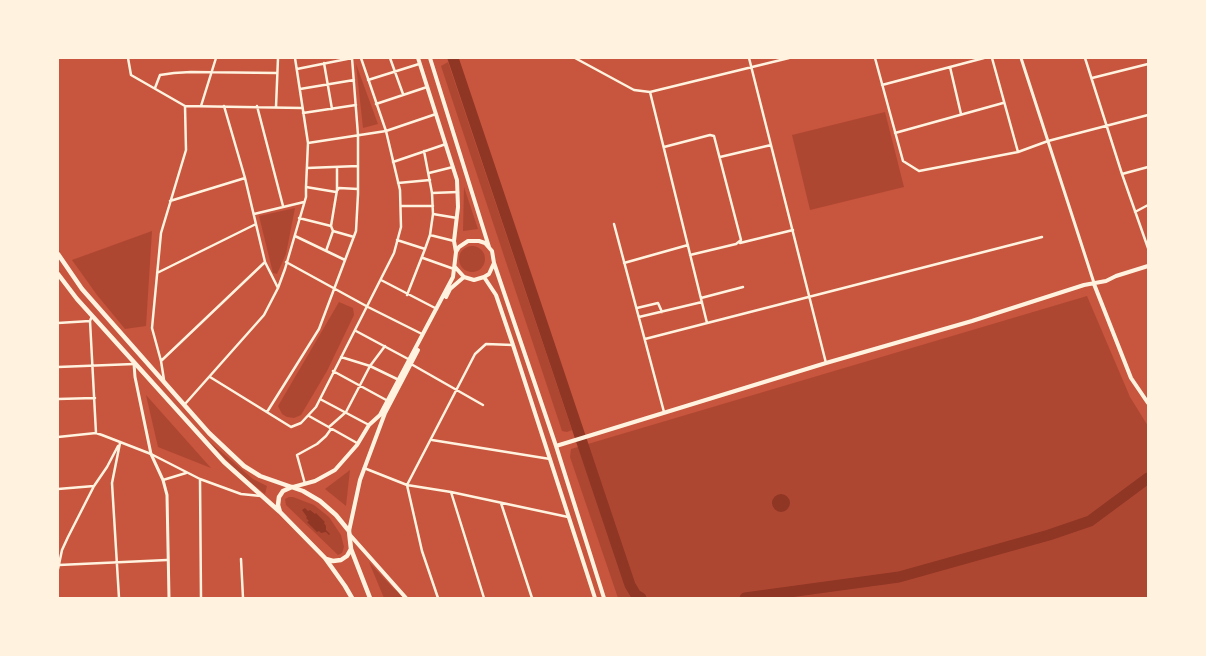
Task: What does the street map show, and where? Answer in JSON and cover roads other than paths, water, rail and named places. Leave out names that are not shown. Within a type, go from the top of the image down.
[{"type":"main road","points":[[418,58],[457,180],[457,218],[454,241],[456,252]]},
{"type":"main road","points":[[431,58],[489,247],[494,256],[494,263],[556,446],[604,598]]},
{"type":"main road","points":[[370,598],[351,549],[349,533],[364,468],[385,413],[453,277],[458,247],[468,241],[480,241],[489,247]]},
{"type":"main road","points":[[58,254],[82,289],[209,432],[244,466],[260,476],[293,487],[312,496],[328,508],[406,598]]},
{"type":"main road","points":[[454,267],[464,277],[474,280],[489,274],[494,263]]},
{"type":"main road","points":[[556,446],[826,363],[972,321],[1084,285],[1094,284],[1148,266]]},
{"type":"main road","points":[[58,274],[91,319],[224,462],[280,512],[325,558],[352,598]]},
{"type":"main road","points":[[280,512],[278,505],[279,497],[284,491],[314,481],[334,470],[357,443],[369,425],[380,415],[450,289],[464,277]]},
{"type":"main road","points":[[484,277],[496,295],[595,598]]},
{"type":"main road","points":[[1094,284],[1131,378],[1148,404]]},
{"type":"main road","points":[[325,558],[333,561],[341,560],[347,556],[351,549]]},
{"type":"street","points":[[128,58],[131,75],[185,106],[302,108]]},
{"type":"street","points":[[201,106],[216,58]]},
{"type":"street","points":[[276,107],[278,58]]},
{"type":"street","points":[[185,404],[256,325],[278,288],[304,202],[306,187],[308,143],[295,58]]},
{"type":"street","points":[[267,412],[319,329],[356,232],[358,135],[352,58],[297,69]]},
{"type":"street","points":[[210,377],[291,427],[301,423],[320,399],[394,253],[401,227],[398,183],[386,130],[361,58]]},
{"type":"street","points":[[390,58],[403,94]]},
{"type":"street","points":[[575,58],[634,90],[650,92],[787,58]]},
{"type":"street","points":[[749,58],[826,363]]},
{"type":"street","points":[[875,58],[903,161],[918,171],[1018,152],[1148,115]]},
{"type":"street","points":[[882,85],[984,58]]},
{"type":"street","points":[[992,58],[1018,152]]},
{"type":"street","points":[[1021,58],[1094,284]]},
{"type":"street","points":[[1086,58],[1106,126],[1148,248]]},
{"type":"street","points":[[324,63],[332,108]]},
{"type":"street","points":[[368,80],[419,64]]},
{"type":"street","points":[[1092,78],[1148,64]]},
{"type":"street","points":[[950,67],[961,114]]},
{"type":"street","points":[[154,89],[160,75],[192,72],[277,73]]},
{"type":"street","points":[[300,89],[354,80]]},
{"type":"street","points":[[376,104],[427,87]]},
{"type":"street","points":[[650,92],[707,323]]},
{"type":"street","points":[[895,133],[1003,103]]},
{"type":"street","points":[[303,113],[356,105]]},
{"type":"street","points":[[164,381],[152,328],[161,232],[186,150],[185,106]]},
{"type":"street","points":[[224,106],[245,178],[266,262],[278,288]]},
{"type":"street","points":[[257,106],[283,206]]},
{"type":"street","points":[[308,143],[386,130],[436,114]]},
{"type":"street","points":[[664,147],[714,136],[741,240],[740,243]]},
{"type":"street","points":[[393,162],[446,144]]},
{"type":"street","points":[[720,157],[771,144]]},
{"type":"street","points":[[407,295],[430,235],[433,206],[424,151]]},
{"type":"street","points":[[307,168],[358,166]]},
{"type":"street","points":[[326,251],[333,231],[331,226],[338,190],[337,167]]},
{"type":"street","points":[[429,173],[453,167]]},
{"type":"street","points":[[1122,174],[1148,168]]},
{"type":"street","points":[[170,201],[245,178]]},
{"type":"street","points":[[398,183],[430,180]]},
{"type":"street","points":[[306,187],[336,192],[338,188],[358,190]]},
{"type":"street","points":[[432,193],[458,192]]},
{"type":"street","points":[[254,214],[304,202]]},
{"type":"street","points":[[1135,212],[1148,205]]},
{"type":"street","points":[[400,206],[433,206]]},
{"type":"street","points":[[432,214],[457,218]]},
{"type":"street","points":[[299,218],[331,226]]},
{"type":"street","points":[[157,273],[256,224]]},
{"type":"street","points":[[614,224],[664,412]]},
{"type":"street","points":[[690,255],[793,230]]},
{"type":"street","points":[[333,231],[354,237]]},
{"type":"street","points":[[430,235],[454,241]]},
{"type":"street","points":[[294,236],[345,260]]},
{"type":"street","points":[[645,339],[1042,237]]},
{"type":"street","points":[[397,240],[425,249]]},
{"type":"street","points":[[624,263],[688,245]]},
{"type":"street","points":[[422,258],[454,267]]},
{"type":"street","points":[[161,361],[266,262]]},
{"type":"street","points":[[286,262],[424,335]]},
{"type":"street","points":[[381,280],[436,309]]},
{"type":"street","points":[[639,317],[662,312],[742,287]]},
{"type":"street","points":[[637,308],[658,303],[662,312]]},
{"type":"street","points":[[58,323],[91,319],[96,433]]},
{"type":"street","points":[[356,330],[483,405]]},
{"type":"street","points":[[438,598],[422,552],[406,485],[432,440],[475,354],[486,344],[513,345]]},
{"type":"street","points":[[305,484],[297,455],[317,444],[331,429],[329,427],[346,412],[370,366],[385,346]]},
{"type":"street","points":[[341,357],[370,366],[399,380]]},
{"type":"street","points":[[58,367],[134,364],[151,454],[163,480],[166,495],[168,598]]},
{"type":"street","points":[[333,371],[388,401]]},
{"type":"street","points":[[58,399],[95,398]]},
{"type":"street","points":[[320,399],[369,425]]},
{"type":"street","points":[[308,416],[357,443]]},
{"type":"street","points":[[58,437],[96,433],[151,454],[200,479],[241,494],[262,496]]},
{"type":"street","points":[[432,440],[550,459]]},
{"type":"street","points":[[120,443],[94,486],[65,544],[58,567],[167,560]]},
{"type":"street","points":[[119,598],[112,483],[120,443]]},
{"type":"street","points":[[364,468],[406,485],[451,492],[568,517]]},
{"type":"street","points":[[163,480],[187,473]]},
{"type":"street","points":[[200,479],[201,598]]},
{"type":"street","points":[[58,489],[94,486]]},
{"type":"street","points":[[451,492],[484,598]]},
{"type":"street","points":[[502,503],[532,598]]},
{"type":"street","points":[[241,559],[243,598]]},
{"type":"waterway","points":[[453,58],[630,585],[636,595],[641,598]]},
{"type":"waterway","points":[[745,598],[899,577],[1049,535],[1090,521],[1148,478]]}]
